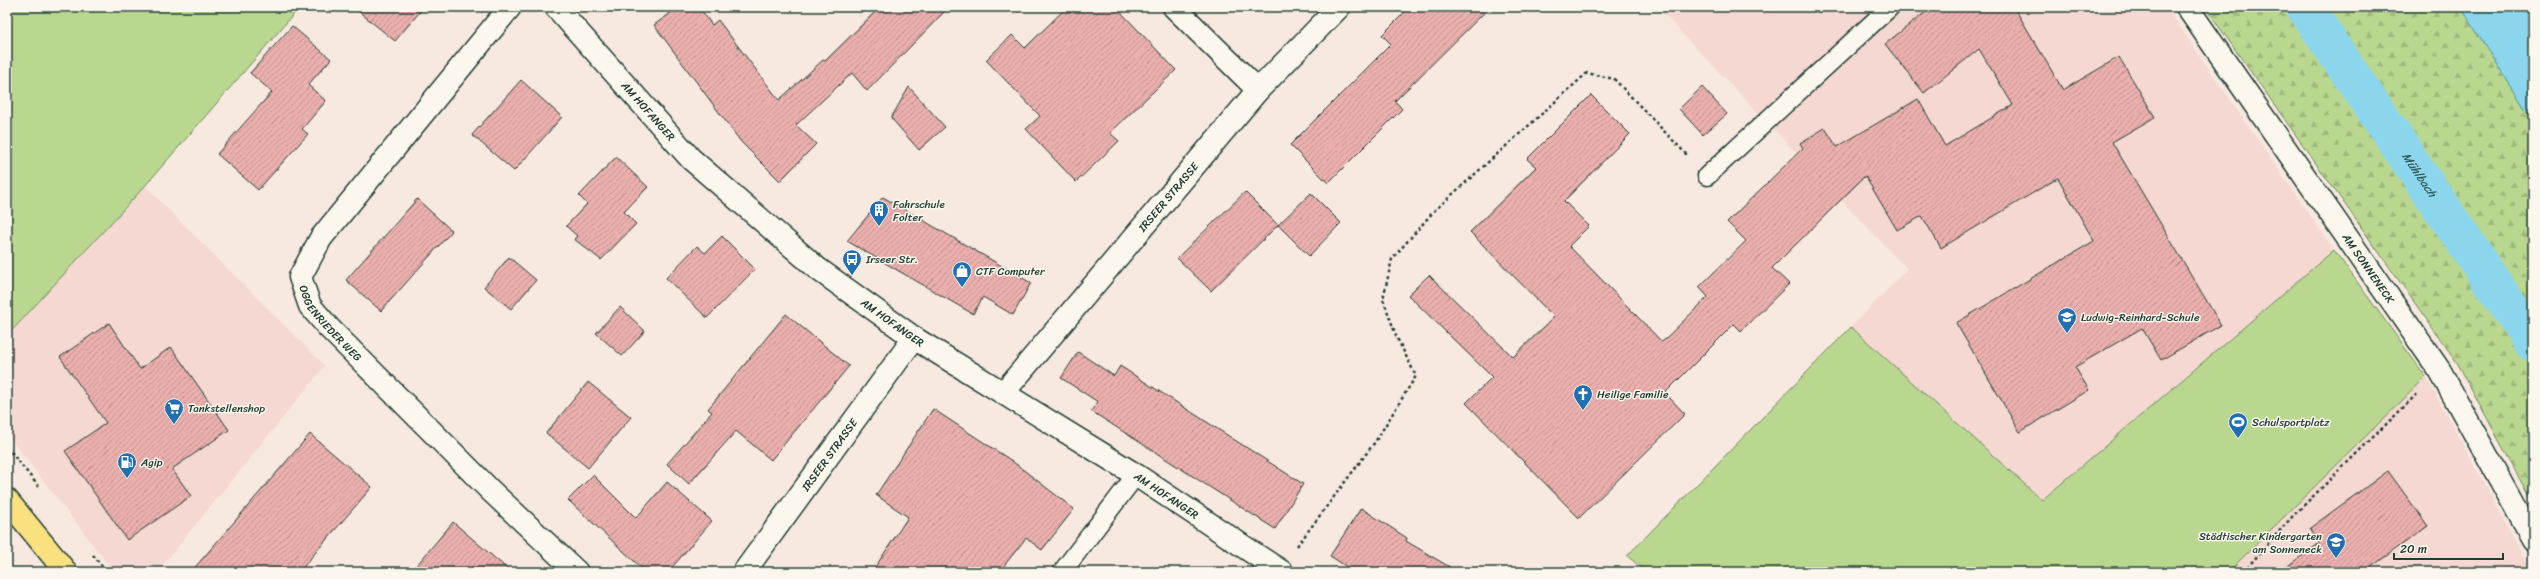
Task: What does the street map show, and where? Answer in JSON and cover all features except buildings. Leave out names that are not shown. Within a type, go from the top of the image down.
[{"type":"main road","points":[[7,500],[66,572]]},
{"type":"street","name":"OGGENRIEDER WEG","points":[[510,7],[320,238],[300,277],[310,306],[329,328],[491,491],[577,572]]},
{"type":"street","name":"AM HOFANGER","points":[[556,7],[691,159],[818,270],[914,338],[1004,392],[1136,475],[1281,571]]},
{"type":"street","points":[[1174,7],[1258,90]]},
{"type":"street","name":"IRSEER STRASSE","points":[[1004,392],[1258,90],[1339,7]]},
{"type":"street","name":"AM SONNENECK","points":[[2187,7],[2440,371],[2533,539]]},
{"type":"street","name":"IRSEER STRASSE","points":[[744,572],[914,338]]},
{"type":"lane","points":[[1707,176],[1890,7]]},
{"type":"lane","points":[[1062,572],[1136,475]]},
{"type":"path","points":[[1281,571],[1375,442],[1416,376],[1397,338],[1382,299],[1392,259],[1434,211],[1587,73],[1614,79],[1707,176]]},
{"type":"path","points":[[2243,572],[2292,517],[2440,371]]},
{"type":"shaded area","points":[[1657,7],[2166,7],[2334,250],[2041,500],[1851,327],[1907,269]]},
{"type":"shaded area","points":[[145,186],[325,366],[157,572],[114,572],[7,434],[7,336]]},
{"type":"shaded area","points":[[2426,377],[2532,572],[2228,572]]},
{"type":"green space","points":[[7,7],[300,7],[145,186],[7,336]]},
{"type":"green space","points":[[2205,7],[2461,7],[2533,121],[2533,504],[2458,364]]},
{"type":"green space","name":"Schulsportplatz","points":[[2334,250],[2426,377],[2228,572],[1647,572],[1627,556],[1851,327],[2042,500]]},
{"type":"water","points":[[2461,7],[2533,7],[2533,121]]},
{"type":"waterway","name":"Mühlbach","points":[[2305,7],[2533,342]]},
{"type":"place","name":"Fahrschule Folter","points":[[879,227]]},
{"type":"place","name":"Irseer Str.","points":[[852,276]]},
{"type":"place","name":"CTF Computer","points":[[962,288]]},
{"type":"place","name":"Ludwig-Reinhard-Schule","points":[[2067,334]]},
{"type":"place","name":"Heilige Familie","points":[[1583,411]]},
{"type":"place","name":"Tankstellenshop","points":[[174,425]]},
{"type":"place","name":"Schulsportplatz","points":[[2238,439]]},
{"type":"place","name":"Agip","points":[[127,479]]},
{"type":"place","name":"Städtischer Kindergarten am Sonneneck","points":[[2336,559]]}]
